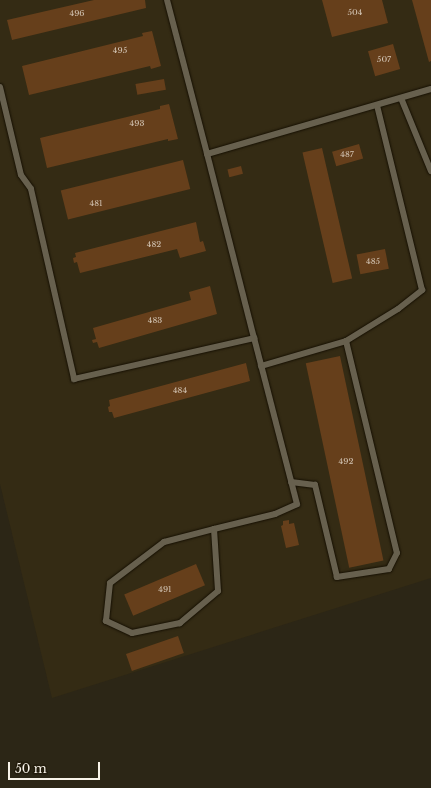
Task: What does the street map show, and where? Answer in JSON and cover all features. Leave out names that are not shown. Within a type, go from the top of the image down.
[{"type":"lane","points":[[167,0],[208,154],[297,504],[275,514],[214,529],[164,542],[110,583],[106,621],[132,633],[180,623],[218,591],[214,529]]},
{"type":"lane","points":[[0,87],[21,175],[31,189],[74,379],[254,338]]},
{"type":"lane","points":[[208,154],[431,89]]},
{"type":"lane","points":[[401,98],[431,172]]},
{"type":"lane","points":[[261,366],[346,341],[398,310],[422,290],[377,105]]},
{"type":"lane","points":[[291,482],[315,485],[337,577],[389,568],[397,552],[346,341]]},
{"type":"shaded area","points":[[0,0],[431,0],[431,578],[52,698],[0,484]]},
{"type":"building","points":[[94,0],[145,0],[146,8],[12,40],[7,20]]},
{"type":"building","points":[[322,0],[382,0],[388,23],[332,37]]},
{"type":"building","points":[[412,0],[431,0],[431,61],[429,62]]},
{"type":"building","points":[[152,31],[161,66],[151,69],[150,66],[29,95],[22,66],[143,36],[142,33]]},
{"type":"building","points":[[393,44],[400,69],[375,76],[368,51]]},
{"type":"building","points":[[164,79],[166,90],[137,95],[135,84]]},
{"type":"building","points":[[169,104],[178,139],[168,141],[168,139],[47,168],[40,138],[160,109],[160,106]]},
{"type":"building","points":[[359,144],[363,158],[336,166],[332,152]]},
{"type":"building","points":[[322,148],[352,279],[333,283],[303,152]]},
{"type":"building","points":[[183,160],[190,189],[68,220],[61,190]]},
{"type":"building","points":[[241,166],[243,174],[229,177],[227,169]]},
{"type":"building","points":[[196,222],[200,242],[203,241],[206,251],[180,258],[177,249],[80,273],[77,262],[74,263],[73,258],[76,257],[75,253]]},
{"type":"building","points":[[385,249],[389,269],[360,274],[357,255]]},
{"type":"building","points":[[210,286],[217,314],[99,348],[97,342],[93,343],[92,340],[96,339],[93,328],[191,300],[189,292]]},
{"type":"building","points":[[340,356],[383,560],[349,568],[306,363]]},
{"type":"building","points":[[246,363],[250,381],[114,418],[112,412],[109,412],[109,400]]},
{"type":"building","points":[[289,520],[289,524],[294,523],[299,545],[286,548],[281,526],[283,525],[283,521]]},
{"type":"building","points":[[196,564],[205,585],[133,616],[124,594]]},
{"type":"building","points":[[178,636],[184,653],[132,671],[126,654]]}]
